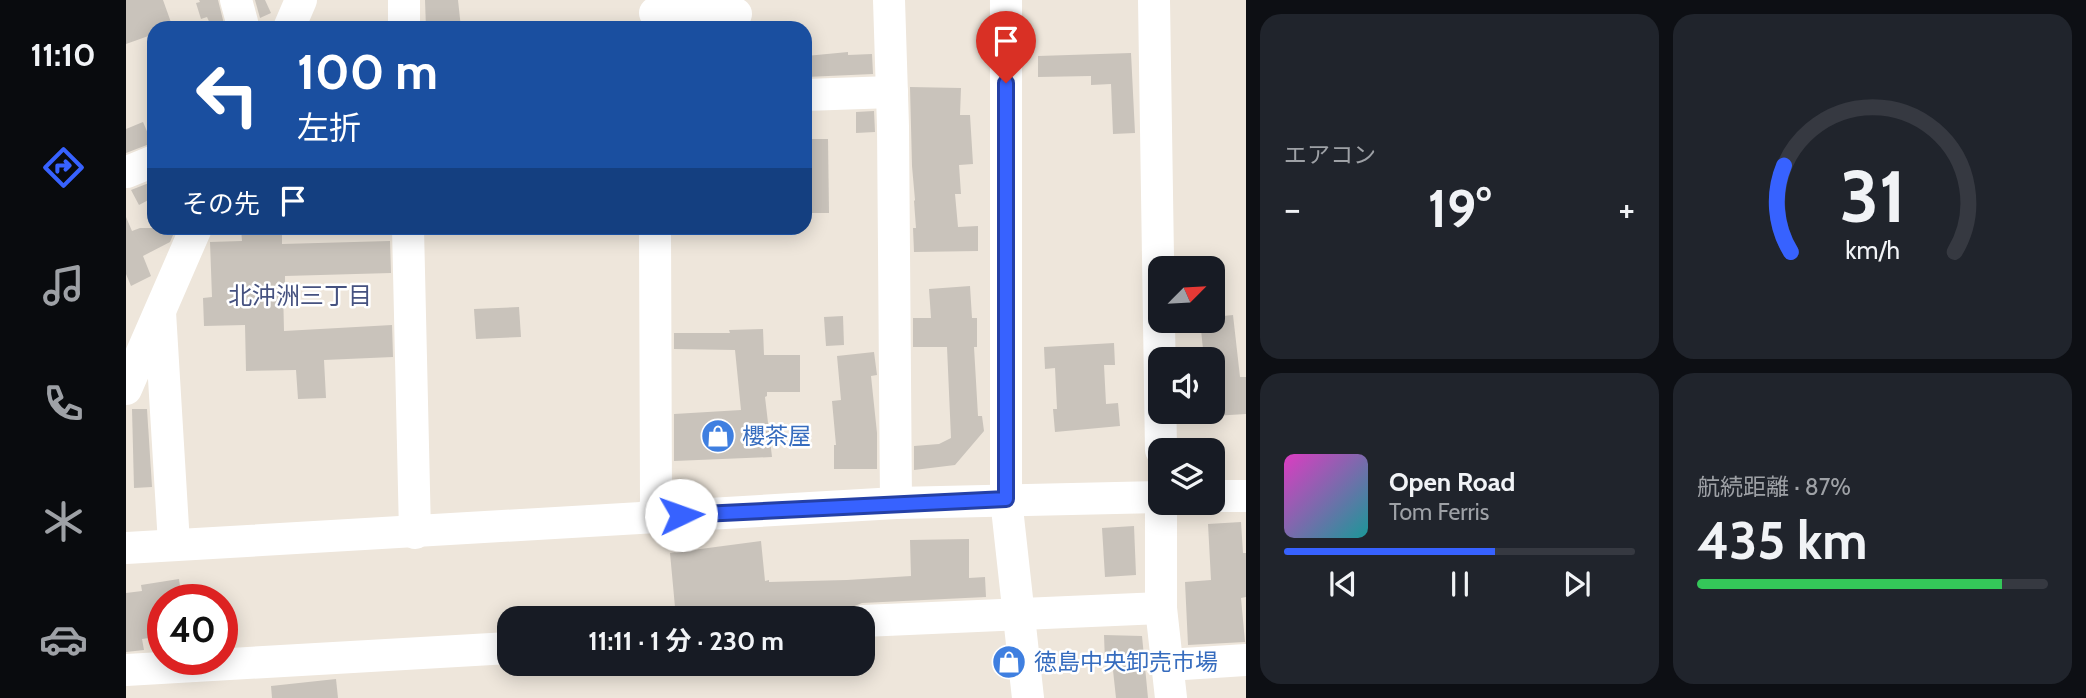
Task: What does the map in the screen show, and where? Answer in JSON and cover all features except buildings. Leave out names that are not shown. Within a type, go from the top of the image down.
[{"type":"street","points":[[292,21],[301,0]]},
{"type":"street","points":[[404,0],[404,21]]},
{"type":"street","points":[[889,0],[896,503]]},
{"type":"street","points":[[1006,0],[1006,499],[1028,698]]},
{"type":"street","points":[[1154,0],[1159,347]]},
{"type":"street","points":[[1154,0],[1161,438]]},
{"type":"street","points":[[655,14],[736,15]]},
{"type":"street","points":[[812,95],[892,92]]},
{"type":"street","points":[[127,172],[147,164]]},
{"type":"street","points":[[130,363],[160,312],[193,235]]},
{"type":"street","points":[[408,235],[415,533]]},
{"type":"street","points":[[654,516],[655,235]]},
{"type":"street","points":[[160,312],[174,544]]},
{"type":"street","points":[[126,548],[896,503],[1148,496]]},
{"type":"street","points":[[1225,496],[1246,496]]},
{"type":"street","points":[[1161,515],[1161,608],[1171,698]]},
{"type":"street","points":[[875,621],[1161,608]]},
{"type":"street","points":[[126,670],[497,649]]},
{"type":"street","points":[[1168,665],[1246,660]]},
{"type":"place","name":"櫻茶屋","points":[[718,436]]},
{"type":"place","name":"徳島中央卸売市場","points":[[1009,662]]},
{"type":"district","name":"北沖洲三丁目","points":[[300,296]]},
{"type":"route","points":[[681,515],[1006,499],[1006,83]]}]
